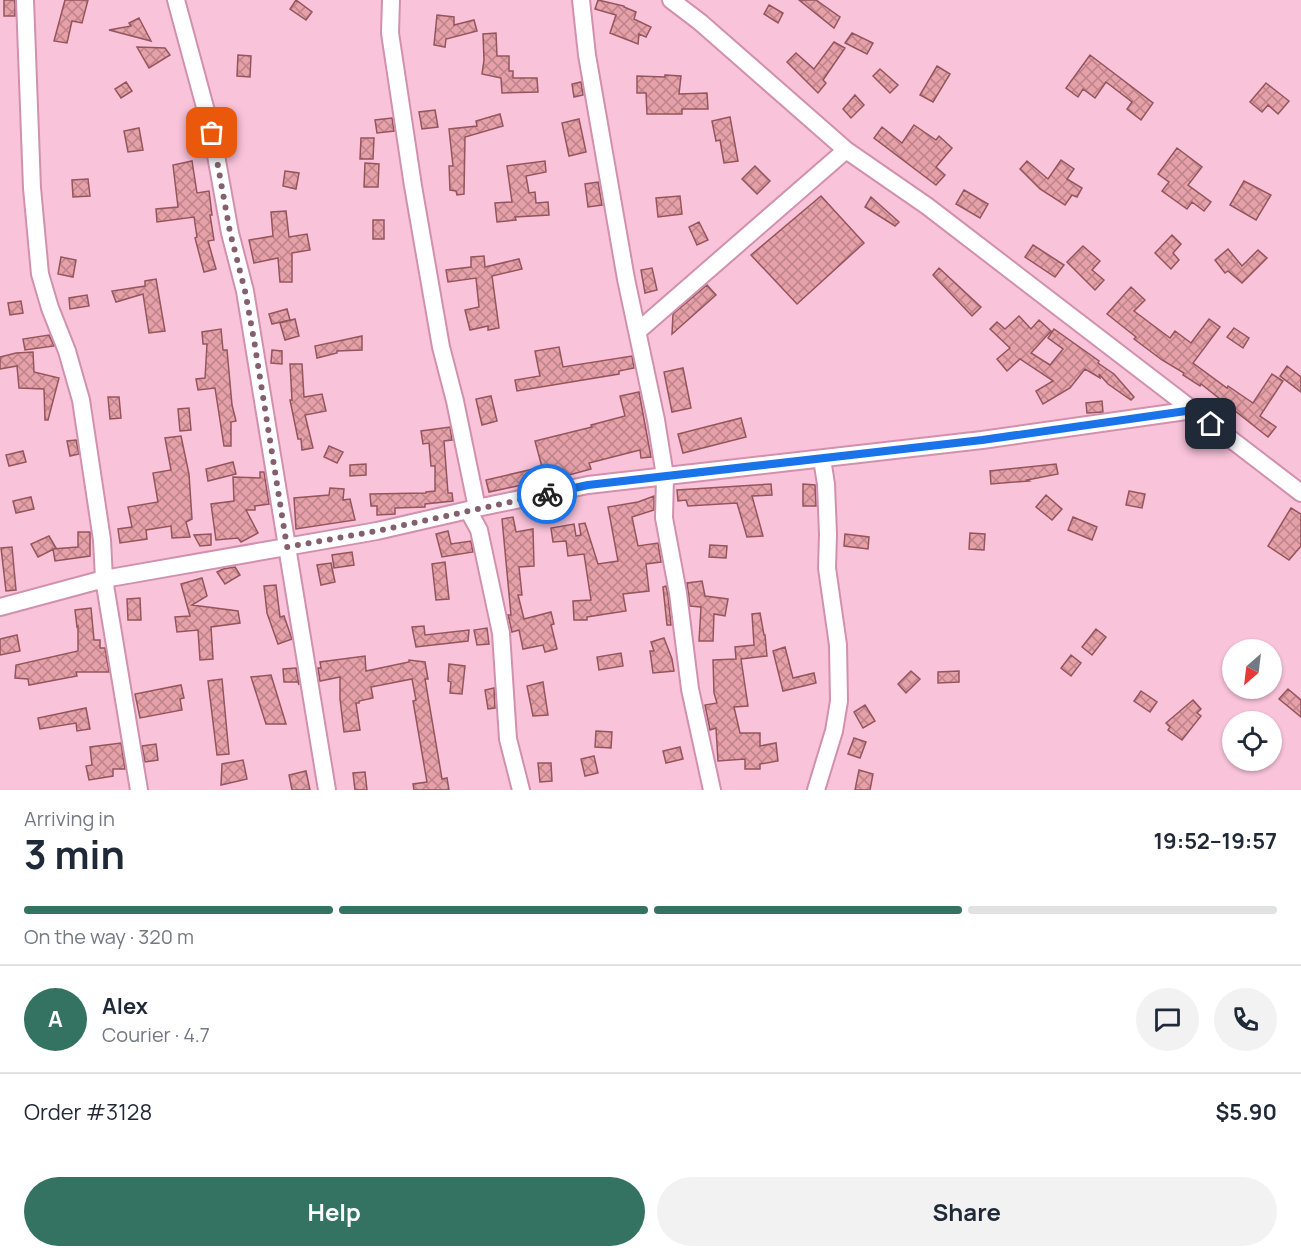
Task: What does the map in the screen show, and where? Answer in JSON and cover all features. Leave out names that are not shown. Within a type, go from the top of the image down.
[{"type":"street","points":[[25,0],[32,188],[39,274],[67,351],[81,400],[102,540],[104,579],[139,790]]},
{"type":"street","points":[[176,0],[212,133],[230,232],[245,291],[327,790]]},
{"type":"street","points":[[392,0],[390,33],[392,51],[413,186],[441,347],[455,402],[473,509],[501,633],[508,739],[520,790]]},
{"type":"street","points":[[581,0],[587,55],[626,279],[656,420],[665,476],[664,518],[678,593],[690,689],[712,790]]},
{"type":"street","points":[[670,0],[700,22],[846,150],[927,206],[1301,493]]},
{"type":"street","points":[[638,331],[846,150]]},
{"type":"street","points":[[0,607],[104,579],[377,531],[588,485],[982,440],[1193,410]]},
{"type":"street","points":[[816,790],[840,701],[838,645],[827,568],[826,484],[822,459]]},
{"type":"building","points":[[4,0],[15,0],[15,16],[4,16]]},
{"type":"building","points":[[65,0],[88,0],[82,23],[72,21],[67,43],[54,41]]},
{"type":"building","points":[[296,0],[312,12],[306,20],[290,9]]},
{"type":"building","points":[[598,0],[624,6],[636,12],[634,19],[651,27],[646,37],[639,34],[638,44],[610,33],[616,15],[595,9]]},
{"type":"building","points":[[799,0],[816,0],[840,17],[834,28]]},
{"type":"building","points":[[769,5],[783,13],[778,23],[764,14]]},
{"type":"building","points":[[437,15],[454,17],[454,25],[474,20],[477,31],[446,39],[445,47],[434,45]]},
{"type":"building","points":[[139,18],[151,41],[109,30],[131,26],[129,23]]},
{"type":"building","points":[[496,33],[497,56],[509,56],[509,71],[513,71],[513,78],[537,78],[538,92],[502,93],[501,78],[482,74],[483,34]]},
{"type":"building","points":[[852,33],[873,43],[867,54],[845,43]]},
{"type":"building","points":[[834,42],[845,48],[823,80],[826,83],[818,93],[787,62],[796,53],[814,69]]},
{"type":"building","points":[[137,47],[165,48],[170,55],[149,68]]},
{"type":"building","points":[[238,55],[251,56],[250,77],[237,76]]},
{"type":"building","points":[[1090,55],[1153,103],[1141,120],[1127,109],[1132,102],[1106,82],[1095,98],[1083,89],[1078,97],[1066,88]]},
{"type":"building","points":[[937,66],[950,74],[933,102],[920,95]]},
{"type":"building","points":[[880,69],[898,85],[890,93],[873,76]]},
{"type":"building","points":[[665,75],[681,76],[679,94],[707,93],[708,109],[682,109],[682,114],[647,114],[646,93],[637,93],[637,76],[665,77]]},
{"type":"building","points":[[126,82],[132,91],[121,98],[115,89]]},
{"type":"building","points":[[581,82],[583,95],[574,97],[572,84]]},
{"type":"building","points":[[1266,83],[1289,101],[1278,114],[1268,105],[1262,112],[1250,102]]},
{"type":"building","points":[[855,95],[864,105],[851,118],[843,109]]},
{"type":"building","points":[[435,110],[438,127],[422,129],[419,112]]},
{"type":"building","points":[[500,114],[503,126],[465,137],[464,194],[457,195],[456,191],[450,190],[449,166],[453,166],[449,129],[477,126],[476,121]]},
{"type":"building","points":[[730,117],[738,161],[724,163],[720,140],[716,141],[712,121]]},
{"type":"building","points":[[392,118],[394,131],[377,133],[375,120]]},
{"type":"building","points":[[579,119],[586,152],[569,156],[562,123]]},
{"type":"building","points":[[914,125],[936,140],[939,136],[952,148],[936,167],[945,175],[936,185],[874,138],[882,127],[902,143]]},
{"type":"building","points":[[139,128],[143,150],[128,152],[124,131]]},
{"type":"building","points":[[361,138],[374,138],[373,159],[360,159]]},
{"type":"building","points":[[1177,148],[1202,167],[1188,185],[1211,202],[1204,211],[1192,202],[1187,209],[1162,191],[1169,182],[1158,174]]},
{"type":"building","points":[[1061,160],[1074,169],[1067,179],[1082,188],[1077,197],[1072,195],[1065,205],[1040,189],[1020,169],[1027,161],[1048,179]]},
{"type":"building","points":[[192,161],[197,193],[209,191],[212,215],[210,215],[214,240],[208,241],[216,269],[204,272],[195,238],[197,237],[194,217],[157,222],[156,209],[178,207],[173,165]]},
{"type":"building","points":[[545,161],[546,172],[526,176],[529,193],[535,192],[536,203],[548,202],[549,215],[515,217],[516,220],[497,222],[495,203],[512,202],[507,166]]},
{"type":"building","points":[[365,163],[379,164],[378,187],[364,187]]},
{"type":"building","points":[[755,166],[770,181],[757,194],[742,179]]},
{"type":"building","points":[[285,171],[299,173],[296,189],[283,186]]},
{"type":"building","points":[[88,179],[90,196],[73,197],[72,180]]},
{"type":"building","points":[[1244,181],[1271,195],[1256,220],[1230,205]]},
{"type":"building","points":[[598,182],[602,205],[588,207],[585,184]]},
{"type":"building","points":[[964,190],[988,204],[980,218],[956,204]]},
{"type":"building","points":[[680,196],[682,214],[658,217],[656,198]]},
{"type":"building","points":[[821,196],[864,243],[797,304],[751,255]]},
{"type":"building","points":[[871,197],[899,222],[895,226],[865,207]]},
{"type":"building","points":[[286,211],[289,237],[307,234],[310,250],[292,253],[292,282],[280,282],[278,258],[254,263],[249,240],[273,236],[271,212]]},
{"type":"building","points":[[373,220],[384,220],[384,239],[373,239]]},
{"type":"building","points":[[699,222],[708,240],[697,245],[689,227]]},
{"type":"building","points":[[1172,235],[1181,244],[1173,253],[1179,260],[1171,269],[1155,253]]},
{"type":"building","points":[[1033,245],[1064,265],[1055,277],[1025,257]]},
{"type":"building","points":[[1083,246],[1100,261],[1092,270],[1104,280],[1095,290],[1067,262]]},
{"type":"building","points":[[1228,249],[1242,266],[1258,250],[1267,258],[1242,283],[1228,271],[1225,273],[1215,260]]},
{"type":"building","points":[[484,256],[485,267],[519,259],[522,269],[492,276],[499,328],[488,330],[488,326],[470,330],[465,310],[479,307],[476,278],[448,282],[446,270],[471,267],[471,257]]},
{"type":"building","points":[[61,257],[76,260],[73,277],[58,274]]},
{"type":"building","points":[[652,268],[657,290],[645,293],[641,270]]},
{"type":"building","points":[[939,268],[981,307],[972,316],[933,275]]},
{"type":"building","points":[[156,279],[165,331],[149,333],[143,294],[116,302],[112,291],[145,286],[145,281]]},
{"type":"building","points":[[707,285],[716,295],[672,334],[673,314]]},
{"type":"building","points":[[1131,287],[1145,300],[1134,311],[1170,338],[1175,331],[1191,343],[1209,319],[1220,327],[1193,363],[1227,388],[1228,386],[1253,403],[1272,374],[1283,381],[1260,416],[1276,427],[1268,437],[1201,384],[1200,386],[1183,375],[1184,373],[1134,339],[1136,337],[1107,314]]},
{"type":"building","points":[[87,295],[89,306],[70,309],[69,298]]},
{"type":"building","points":[[21,301],[23,313],[10,315],[8,303]]},
{"type":"building","points":[[287,309],[290,320],[272,324],[269,314]]},
{"type":"building","points":[[1019,316],[1031,329],[1039,320],[1051,331],[1031,353],[1050,365],[1063,349],[1048,338],[1054,329],[1099,361],[1098,363],[1114,374],[1134,397],[1131,400],[1108,384],[1099,374],[1100,378],[1085,369],[1070,388],[1043,404],[1036,391],[1053,381],[1020,359],[1007,371],[997,359],[1010,348],[990,329],[997,322],[1005,329]]},
{"type":"building","points":[[295,319],[299,336],[285,340],[280,323]]},
{"type":"building","points":[[1234,328],[1249,338],[1243,348],[1227,337]]},
{"type":"building","points":[[221,329],[223,350],[227,350],[232,405],[236,421],[231,422],[231,446],[224,446],[215,388],[198,390],[196,379],[205,378],[207,344],[203,344],[202,332]]},
{"type":"building","points":[[49,335],[54,346],[25,350],[23,339]]},
{"type":"building","points":[[362,336],[362,350],[337,351],[337,353],[317,358],[315,346]]},
{"type":"building","points":[[559,347],[563,367],[632,356],[634,368],[619,371],[619,374],[517,391],[515,380],[540,376],[535,351]]},
{"type":"building","points":[[272,350],[282,351],[282,364],[271,363]]},
{"type":"building","points":[[33,352],[34,372],[59,378],[48,420],[45,420],[44,389],[19,388],[17,366],[0,369],[0,357]]},
{"type":"building","points":[[290,364],[302,364],[304,397],[322,394],[326,411],[305,415],[313,448],[302,450],[301,439],[298,439],[290,400],[292,400]]},
{"type":"building","points":[[1287,366],[1301,377],[1301,392],[1280,376]]},
{"type":"building","points":[[683,368],[691,408],[672,412],[664,372]]},
{"type":"building","points":[[639,392],[651,457],[641,458],[640,450],[589,463],[591,469],[547,481],[531,481],[531,483],[489,492],[486,480],[542,467],[535,441],[625,416],[620,396]]},
{"type":"building","points":[[491,396],[497,421],[482,425],[476,399]]},
{"type":"building","points":[[108,397],[119,397],[121,418],[110,419]]},
{"type":"building","points":[[1102,401],[1103,412],[1087,413],[1086,403]]},
{"type":"building","points":[[189,408],[191,430],[180,431],[178,409]]},
{"type":"building","points":[[741,418],[746,437],[683,453],[678,434]]},
{"type":"building","points":[[450,427],[452,440],[444,441],[448,493],[452,493],[453,501],[425,504],[425,507],[395,508],[395,514],[377,515],[377,506],[371,506],[370,494],[435,491],[435,466],[431,466],[429,443],[423,444],[421,431]]},
{"type":"building","points":[[181,436],[189,474],[192,519],[186,522],[190,537],[172,538],[171,526],[146,530],[147,539],[120,543],[118,529],[132,527],[128,507],[158,502],[153,473],[171,470],[165,438]]},
{"type":"building","points":[[76,440],[79,454],[70,456],[67,441]]},
{"type":"building","points":[[329,446],[343,452],[337,463],[324,457]]},
{"type":"building","points":[[23,451],[26,462],[9,466],[6,455]]},
{"type":"building","points":[[233,462],[236,474],[208,481],[206,469]]},
{"type":"building","points":[[366,464],[366,475],[350,476],[350,465]]},
{"type":"building","points":[[1056,464],[1058,474],[1027,480],[1029,481],[991,484],[990,471]]},
{"type":"building","points":[[260,472],[264,472],[269,504],[255,506],[255,510],[246,510],[258,533],[241,542],[238,538],[216,540],[211,504],[234,501],[233,477],[260,478]]},
{"type":"building","points":[[771,484],[772,495],[752,496],[763,536],[747,537],[737,503],[688,506],[686,500],[678,501],[677,490]]},
{"type":"building","points":[[803,484],[815,485],[816,506],[803,506]]},
{"type":"building","points":[[330,488],[344,489],[343,500],[350,499],[355,520],[296,529],[294,498],[329,495]]},
{"type":"building","points":[[1129,491],[1145,494],[1142,508],[1126,505]]},
{"type":"building","points":[[1046,495],[1062,509],[1052,520],[1036,507]]},
{"type":"building","points":[[654,496],[654,510],[632,517],[638,546],[658,543],[661,562],[646,564],[649,591],[623,594],[626,611],[587,617],[587,620],[574,620],[573,601],[591,600],[584,554],[568,556],[566,541],[553,542],[551,528],[574,524],[576,536],[581,535],[579,524],[585,523],[598,564],[618,561],[608,507],[638,502]]},
{"type":"building","points":[[31,497],[34,509],[16,513],[13,501]]},
{"type":"building","points":[[1291,508],[1301,514],[1301,546],[1289,560],[1268,546]]},
{"type":"building","points":[[513,517],[516,532],[533,529],[534,566],[519,567],[522,595],[518,595],[524,619],[551,612],[554,624],[551,625],[557,649],[545,652],[543,645],[523,649],[519,630],[512,632],[508,615],[511,615],[502,519]]},
{"type":"building","points":[[1073,517],[1097,527],[1092,540],[1068,530]]},
{"type":"building","points":[[448,531],[451,544],[471,541],[473,552],[442,557],[436,534]]},
{"type":"building","points":[[78,532],[90,532],[90,556],[55,561],[53,549],[78,547]]},
{"type":"building","points":[[970,533],[985,534],[984,550],[969,549]]},
{"type":"building","points":[[211,534],[211,545],[200,546],[194,535]]},
{"type":"building","points":[[845,534],[869,537],[868,549],[844,546]]},
{"type":"building","points":[[49,536],[56,548],[38,557],[31,544]]},
{"type":"building","points":[[710,545],[727,546],[726,558],[709,557]]},
{"type":"building","points":[[12,547],[16,590],[6,591],[1,548]]},
{"type":"building","points":[[352,552],[354,565],[334,568],[332,555]]},
{"type":"building","points":[[445,562],[449,599],[436,600],[432,564]]},
{"type":"building","points":[[331,563],[335,582],[321,585],[317,565]]},
{"type":"building","points":[[235,567],[240,575],[225,584],[217,572]]},
{"type":"building","points":[[202,578],[207,596],[192,605],[238,611],[240,623],[211,627],[213,659],[200,660],[198,630],[177,632],[175,617],[190,616],[181,584]]},
{"type":"building","points":[[702,581],[705,596],[728,599],[725,616],[714,614],[713,641],[699,641],[701,607],[690,606],[687,583]]},
{"type":"building","points":[[276,585],[280,617],[284,616],[292,639],[278,644],[267,613],[264,586]]},
{"type":"building","points":[[666,586],[671,625],[667,625],[663,587]]},
{"type":"building","points":[[140,598],[141,620],[128,620],[127,599]]},
{"type":"building","points":[[91,608],[94,640],[100,640],[100,648],[105,648],[109,672],[76,672],[77,676],[29,685],[28,679],[15,678],[16,665],[78,651],[78,626],[75,610]]},
{"type":"building","points":[[760,613],[767,656],[741,659],[748,706],[734,707],[740,733],[760,733],[760,746],[776,743],[778,761],[760,764],[760,769],[745,769],[745,759],[718,761],[716,728],[710,730],[705,705],[717,703],[714,693],[713,660],[736,659],[735,647],[754,645],[752,614]]},
{"type":"building","points":[[424,626],[425,635],[469,630],[468,641],[416,647],[412,627]]},
{"type":"building","points":[[487,628],[489,644],[477,645],[474,630]]},
{"type":"building","points":[[1096,629],[1106,637],[1092,655],[1082,647]]},
{"type":"building","points":[[17,635],[20,651],[0,655],[0,639]]},
{"type":"building","points":[[664,638],[674,671],[653,673],[650,651],[654,651],[651,642]]},
{"type":"building","points":[[785,647],[793,678],[814,673],[816,683],[783,691],[773,651]]},
{"type":"building","points":[[621,653],[623,666],[599,670],[597,657]]},
{"type":"building","points":[[1071,655],[1081,663],[1071,676],[1061,668]]},
{"type":"building","points":[[365,656],[366,671],[409,662],[409,660],[425,662],[428,679],[425,679],[442,779],[447,778],[449,790],[414,790],[413,784],[427,782],[413,701],[416,700],[412,679],[371,687],[373,698],[356,703],[360,730],[344,732],[340,677],[320,681],[318,668],[321,668],[320,662]]},
{"type":"building","points":[[449,664],[465,666],[462,694],[450,693]]},
{"type":"building","points":[[296,668],[299,685],[298,682],[284,682],[283,669]]},
{"type":"building","points":[[911,671],[920,679],[906,693],[898,684]]},
{"type":"building","points":[[959,671],[959,682],[938,683],[938,672]]},
{"type":"building","points":[[271,675],[286,724],[266,724],[251,677]]},
{"type":"building","points":[[222,679],[229,754],[217,755],[208,681]]},
{"type":"building","points":[[543,682],[548,715],[533,716],[527,686]]},
{"type":"building","points":[[181,685],[184,698],[180,699],[182,710],[140,718],[135,694]]},
{"type":"building","points":[[494,688],[495,708],[488,709],[485,690]]},
{"type":"building","points":[[1288,689],[1301,700],[1301,717],[1279,699],[1282,699]]},
{"type":"building","points":[[1141,691],[1157,702],[1150,712],[1134,701]]},
{"type":"building","points":[[1193,700],[1201,709],[1197,713],[1201,716],[1182,740],[1168,730],[1170,727],[1166,723]]},
{"type":"building","points":[[865,705],[875,721],[863,728],[854,712]]},
{"type":"building","points":[[86,708],[90,729],[77,731],[76,723],[40,729],[38,718]]},
{"type":"building","points":[[596,731],[612,732],[611,748],[595,747]]},
{"type":"building","points":[[854,738],[866,742],[860,758],[848,754]]},
{"type":"building","points":[[121,743],[125,769],[113,769],[113,776],[89,780],[86,766],[92,765],[90,747]]},
{"type":"building","points":[[156,744],[158,760],[145,762],[142,746]]},
{"type":"building","points":[[680,747],[683,759],[666,763],[663,751]]},
{"type":"building","points":[[594,756],[598,773],[585,776],[581,759]]},
{"type":"building","points":[[243,760],[247,779],[221,785],[222,764]]},
{"type":"building","points":[[538,763],[551,763],[552,781],[540,782]]},
{"type":"building","points":[[859,770],[873,774],[870,790],[855,790]]},
{"type":"building","points":[[306,771],[310,790],[292,790],[289,775]]},
{"type":"building","points":[[365,772],[367,790],[355,790],[353,773]]},
{"type":"way so far","points":[[212,133],[221,188],[254,340],[287,547],[377,531],[547,494]]},
{"type":"route","points":[[547,494],[588,485],[982,440],[1193,410],[1211,424]]}]
